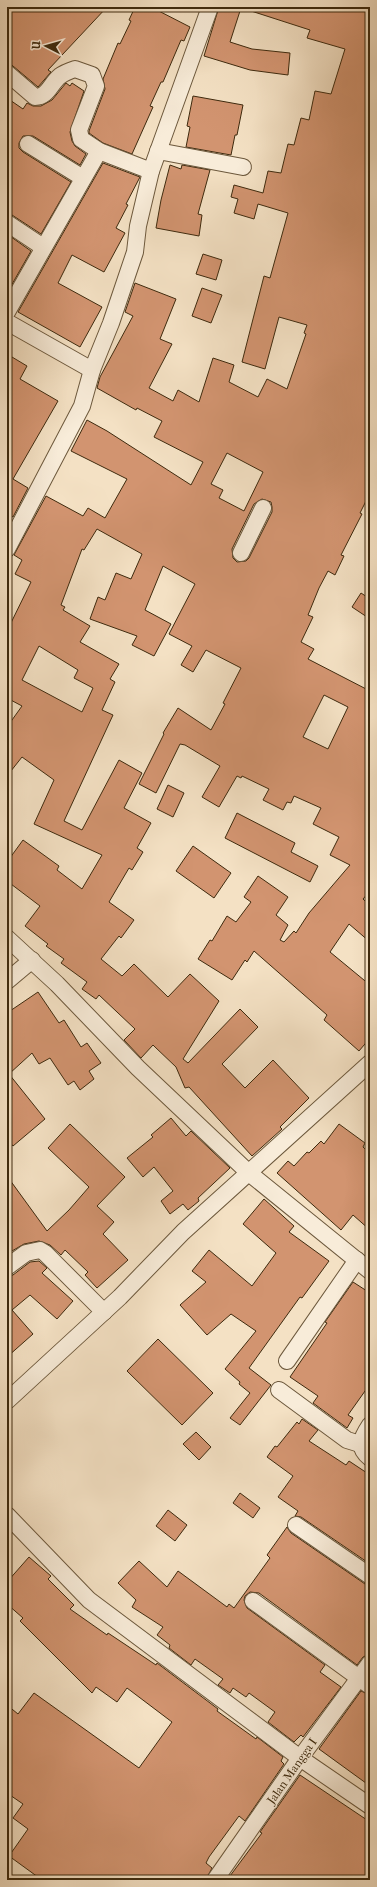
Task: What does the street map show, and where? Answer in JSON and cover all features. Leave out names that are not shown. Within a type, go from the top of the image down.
[{"type":"street","points":[[7,549],[82,406],[92,370],[111,323],[135,252],[138,226],[151,171],[210,7]]},
{"type":"street","points":[[7,73],[35,97],[45,95],[58,77],[66,72],[75,69],[92,75],[96,86],[79,130],[81,139],[99,151],[151,171]]},
{"type":"street","points":[[28,144],[83,178]]},
{"type":"street","points":[[7,312],[99,151]]},
{"type":"street","points":[[158,151],[243,167]]},
{"type":"street","points":[[7,223],[43,247]]},
{"type":"street","points":[[7,322],[92,370]]},
{"type":"street","points":[[241,553],[263,508]]},
{"type":"street","points":[[7,938],[32,960],[138,1068],[249,1173],[370,1270]]},
{"type":"street","points":[[7,981],[32,960]]},
{"type":"street","points":[[7,1401],[104,1312],[183,1232],[370,1063]]},
{"type":"street","points":[[7,1267],[26,1253],[40,1250],[45,1253],[104,1312]]},
{"type":"street","points":[[287,1361],[357,1260]]},
{"type":"street","points":[[279,1390],[347,1440],[360,1444]]},
{"type":"street","points":[[360,1444],[370,1425]]},
{"type":"street","points":[[360,1444],[361,1448],[370,1458]]},
{"type":"street","points":[[7,1514],[89,1600],[300,1758],[370,1806]]},
{"type":"street","points":[[296,1525],[370,1576]]},
{"type":"street","points":[[253,1601],[365,1682]]},
{"type":"street","name":"Jalan Mangga I","points":[[215,1880],[300,1758],[365,1682],[370,1663]]},
{"type":"building","points":[[7,7],[107,7],[48,70],[51,72],[38,87],[7,61]]},
{"type":"building","points":[[135,7],[151,7],[190,27],[184,41],[181,40],[163,82],[161,82],[150,106],[153,107],[132,154],[103,143],[89,133],[89,131],[105,89],[103,79],[118,43],[120,44],[131,21],[129,20]]},
{"type":"building","points":[[219,7],[228,7],[240,11],[230,42],[252,49],[290,53],[288,75],[250,70],[204,56]]},
{"type":"building","points":[[249,7],[370,7],[370,493],[360,513],[362,514],[341,555],[344,556],[335,575],[328,571],[319,588],[308,615],[313,617],[301,642],[314,649],[308,659],[370,691],[370,891],[363,899],[370,906],[370,942],[349,924],[330,952],[370,985],[370,1038],[359,1051],[324,1020],[327,1015],[254,951],[247,962],[245,960],[232,980],[198,959],[210,940],[212,941],[227,916],[236,922],[251,902],[244,897],[258,876],[288,897],[276,915],[288,925],[280,940],[284,942],[294,931],[296,933],[309,913],[350,865],[330,855],[339,837],[313,824],[321,808],[294,796],[291,803],[287,802],[283,810],[263,800],[269,789],[242,776],[241,778],[237,776],[219,807],[202,797],[220,766],[185,745],[180,744],[156,793],[139,784],[164,734],[163,733],[178,708],[211,730],[225,704],[223,703],[241,668],[206,650],[193,672],[181,665],[192,646],[169,634],[195,584],[163,566],[145,610],[171,624],[154,656],[132,645],[137,636],[90,619],[98,597],[105,600],[116,573],[131,579],[142,554],[97,529],[84,550],[82,549],[61,605],[65,607],[63,610],[90,626],[80,642],[119,664],[110,679],[115,682],[102,710],[113,715],[64,821],[82,830],[119,760],[142,773],[124,808],[151,823],[137,848],[143,852],[132,870],[129,868],[109,902],[134,920],[121,938],[119,936],[101,959],[122,976],[134,964],[168,997],[190,974],[219,1001],[183,1059],[188,1063],[240,1009],[258,1027],[222,1064],[245,1088],[273,1060],[309,1098],[280,1127],[282,1129],[252,1156],[189,1087],[185,1088],[176,1067],[153,1045],[141,1058],[124,1040],[135,1029],[99,995],[96,999],[82,989],[87,982],[61,963],[64,959],[46,946],[48,944],[25,926],[40,906],[7,881],[7,862],[23,840],[59,866],[57,870],[82,889],[102,855],[34,824],[54,780],[22,757],[7,776],[7,727],[22,706],[7,698],[7,631],[31,582],[15,574],[22,560],[14,555],[46,496],[83,516],[88,508],[105,518],[127,479],[71,451],[87,420],[107,431],[191,485],[203,462],[154,437],[162,421],[137,408],[136,410],[97,388],[100,377],[133,316],[125,312],[135,283],[176,299],[160,339],[172,344],[149,388],[173,401],[178,390],[199,402],[213,358],[234,365],[229,382],[258,397],[267,379],[287,389],[306,334],[304,333],[307,325],[279,317],[265,369],[242,362],[264,276],[270,278],[288,213],[258,204],[254,219],[234,213],[238,199],[231,197],[234,185],[263,193],[268,171],[281,173],[288,144],[294,145],[301,118],[309,120],[315,91],[331,94],[345,49],[307,38],[310,30],[248,10]],"holes":[[[227,453],[263,472],[244,511],[219,498],[223,490],[211,484]],[[262,499],[271,502],[272,512],[249,558],[246,561],[237,562],[233,558],[232,549],[254,504]],[[39,646],[78,670],[74,678],[93,688],[82,712],[22,680]],[[324,695],[348,707],[328,749],[303,737]]]},
{"type":"building","points":[[66,83],[70,86],[72,83],[84,91],[70,132],[75,146],[86,154],[80,165],[33,136],[23,136],[19,143],[19,148],[23,152],[71,182],[41,234],[12,215],[7,214],[7,98],[23,109],[27,103],[33,106],[41,106],[52,100]]},
{"type":"building","points":[[193,96],[243,105],[231,155],[186,147],[190,127],[187,126]]},
{"type":"building","points":[[103,163],[140,177],[116,228],[125,233],[104,272],[72,255],[58,283],[102,307],[80,347],[18,312]]},
{"type":"building","points":[[170,165],[181,169],[182,165],[210,170],[198,214],[202,215],[199,236],[156,228]]},
{"type":"building","points":[[7,234],[31,251],[7,293]]},
{"type":"building","points":[[203,254],[222,260],[216,280],[196,274]]},
{"type":"building","points":[[202,288],[222,295],[211,323],[192,316]]},
{"type":"building","points":[[7,354],[27,366],[20,379],[58,401],[13,479],[28,488],[13,517],[7,514]]},
{"type":"building","points":[[361,593],[370,599],[370,619],[352,607]]},
{"type":"building","points":[[168,785],[184,793],[173,817],[157,809]]},
{"type":"building","points":[[237,813],[295,843],[291,852],[318,866],[310,882],[225,838]]},
{"type":"building","points":[[193,846],[231,873],[214,898],[176,871]]},
{"type":"building","points":[[38,992],[59,1023],[64,1020],[81,1047],[87,1043],[101,1063],[89,1071],[94,1079],[80,1090],[74,1081],[68,1085],[50,1058],[39,1064],[32,1053],[9,1074],[45,1119],[13,1146],[7,1139],[7,1013]]},
{"type":"building","points":[[171,1118],[186,1136],[191,1131],[230,1168],[198,1198],[199,1201],[188,1210],[183,1204],[170,1214],[161,1201],[173,1191],[154,1167],[143,1177],[127,1158],[153,1137],[151,1135]]},
{"type":"building","points":[[70,1124],[125,1177],[97,1206],[114,1222],[103,1234],[128,1260],[97,1288],[85,1275],[88,1272],[65,1250],[61,1255],[50,1245],[39,1241],[24,1244],[12,1251],[7,1247],[7,1176],[47,1231],[69,1210],[89,1187],[48,1148]]},
{"type":"building","points":[[339,1124],[365,1143],[363,1147],[370,1154],[370,1230],[353,1215],[341,1230],[277,1173],[288,1161],[294,1166],[307,1152],[309,1153],[321,1141],[324,1144]]},
{"type":"building","points":[[264,1199],[294,1226],[289,1232],[329,1261],[302,1298],[300,1297],[249,1368],[271,1385],[240,1425],[230,1418],[250,1393],[225,1369],[256,1331],[231,1314],[207,1335],[180,1305],[206,1282],[192,1271],[209,1250],[252,1286],[276,1253],[243,1224]]},
{"type":"building","points":[[39,1261],[47,1268],[42,1273],[73,1301],[57,1319],[30,1295],[12,1310],[33,1334],[7,1357],[7,1276],[13,1275],[30,1262]]},
{"type":"building","points":[[353,1282],[370,1293],[370,1384],[348,1415],[353,1418],[347,1428],[313,1403],[318,1396],[290,1377],[327,1323],[325,1322]]},
{"type":"building","points":[[158,1339],[213,1393],[182,1425],[127,1371]]},
{"type":"building","points":[[302,1419],[318,1430],[309,1441],[346,1465],[349,1461],[370,1475],[370,1564],[301,1517],[295,1516],[298,1511],[278,1497],[293,1476],[267,1457],[297,1422],[299,1424]]},
{"type":"building","points":[[196,1432],[211,1447],[199,1460],[183,1444]]},
{"type":"building","points":[[240,1493],[260,1508],[253,1518],[233,1503]]},
{"type":"building","points":[[168,1510],[187,1525],[175,1541],[156,1526]]},
{"type":"building","points":[[287,1527],[291,1533],[365,1584],[370,1585],[370,1654],[363,1657],[357,1665],[259,1593],[250,1592],[245,1596],[244,1600],[247,1608],[325,1665],[320,1672],[341,1687],[303,1737],[301,1735],[294,1742],[268,1722],[275,1712],[249,1693],[246,1697],[233,1688],[230,1693],[218,1685],[223,1679],[195,1659],[191,1665],[169,1648],[170,1645],[157,1635],[163,1627],[132,1607],[136,1600],[118,1583],[139,1561],[167,1587],[178,1571],[227,1607],[229,1604],[234,1608],[270,1558],[267,1555]]},
{"type":"building","points":[[29,1557],[51,1576],[48,1579],[74,1605],[70,1609],[107,1635],[108,1633],[156,1665],[157,1663],[218,1709],[217,1711],[256,1739],[257,1737],[283,1757],[281,1761],[284,1764],[245,1821],[239,1816],[209,1857],[206,1863],[212,1868],[206,1880],[42,1880],[9,1856],[28,1829],[13,1818],[23,1804],[7,1793],[7,1705],[18,1714],[34,1693],[139,1768],[172,1722],[127,1688],[117,1702],[96,1687],[92,1693],[20,1621],[23,1618],[7,1604],[7,1582]]},
{"type":"building","points":[[361,1691],[370,1695],[370,1786],[319,1749]]},
{"type":"building","points":[[300,1775],[370,1822],[370,1880],[227,1880],[262,1833],[260,1832]]}]
